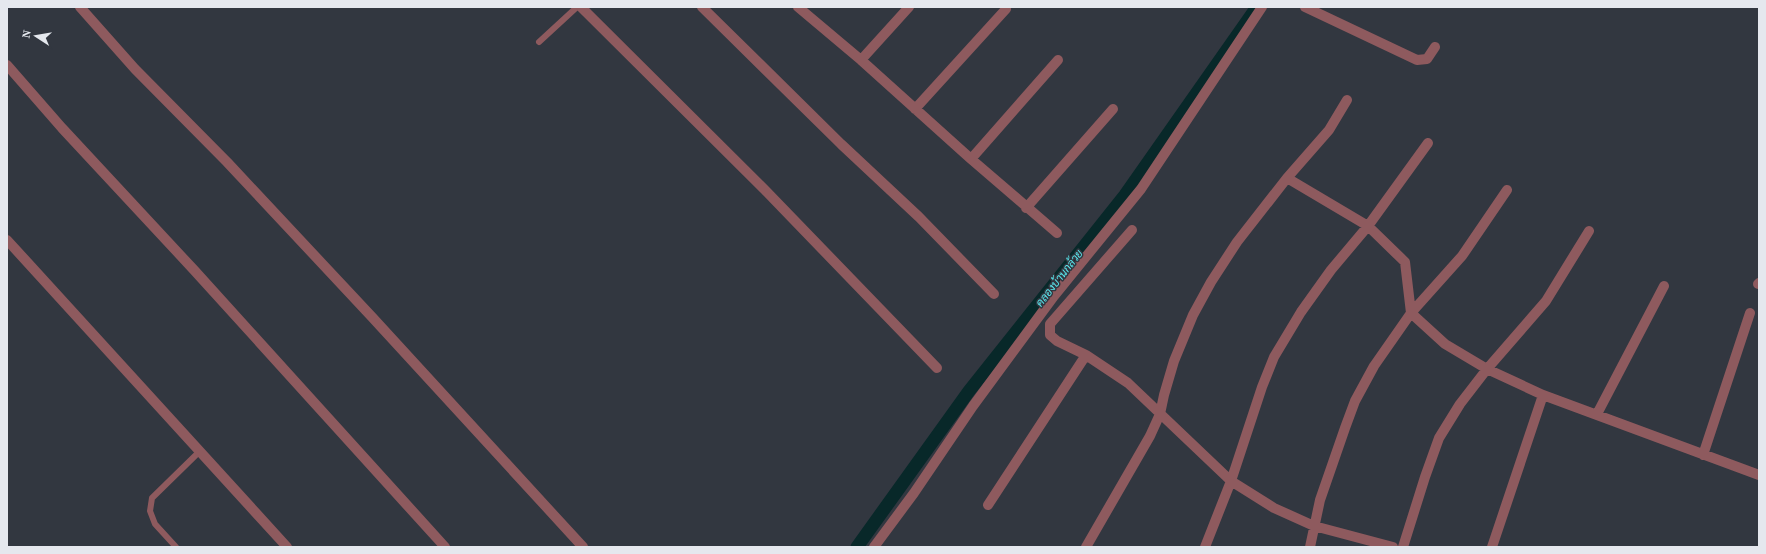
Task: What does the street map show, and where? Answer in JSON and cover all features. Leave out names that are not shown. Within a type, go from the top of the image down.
[{"type":"street","points":[[80,7],[135,69],[227,162],[367,311],[583,547]]},
{"type":"street","points":[[581,7],[765,190],[937,368]]},
{"type":"street","points":[[702,7],[835,139],[919,217],[994,294]]},
{"type":"street","points":[[798,7],[862,60],[1026,208],[1057,233]]},
{"type":"street","points":[[862,60],[909,7]]},
{"type":"street","points":[[874,547],[914,493],[973,406],[1050,302],[1141,189],[1262,7]]},
{"type":"street","points":[[1305,7],[1417,60],[1428,59],[1435,47]]},
{"type":"street","points":[[915,109],[1006,8]]},
{"type":"street","points":[[971,159],[1058,60]]},
{"type":"street","points":[[7,65],[62,128],[194,270],[445,547]]},
{"type":"street","points":[[1086,547],[1150,436],[1160,414],[1174,361],[1193,315],[1211,282],[1237,242],[1287,178],[1329,130],[1347,100]]},
{"type":"street","points":[[1026,208],[1113,109]]},
{"type":"street","points":[[1205,547],[1231,480],[1274,357],[1301,312],[1331,270],[1368,226],[1428,143]]},
{"type":"street","points":[[1287,178],[1368,226],[1405,262],[1411,313],[1445,344],[1487,369],[1543,395],[1759,475]]},
{"type":"street","points":[[1310,547],[1320,500],[1356,401],[1374,366],[1411,313],[1462,256],[1507,190]]},
{"type":"street","points":[[1132,230],[1050,324],[1050,335],[1057,342],[1086,355],[1128,383],[1231,480],[1274,508],[1314,526],[1393,547]]},
{"type":"street","points":[[1402,547],[1439,438],[1460,404],[1487,369],[1546,300],[1589,231]]},
{"type":"street","points":[[7,240],[287,547]]},
{"type":"street","points":[[1597,414],[1664,286]]},
{"type":"street","points":[[1702,455],[1750,313]]},
{"type":"street","points":[[988,505],[1086,355]]},
{"type":"street","points":[[1492,547],[1543,395]]},
{"type":"lane","points":[[539,42],[577,7]]},
{"type":"lane","points":[[176,547],[155,524],[150,511],[152,498],[200,451]]},
{"type":"waterway","name":"คลองบ้านกล้วย","points":[[857,547],[969,391],[1125,195],[1257,7]]}]
